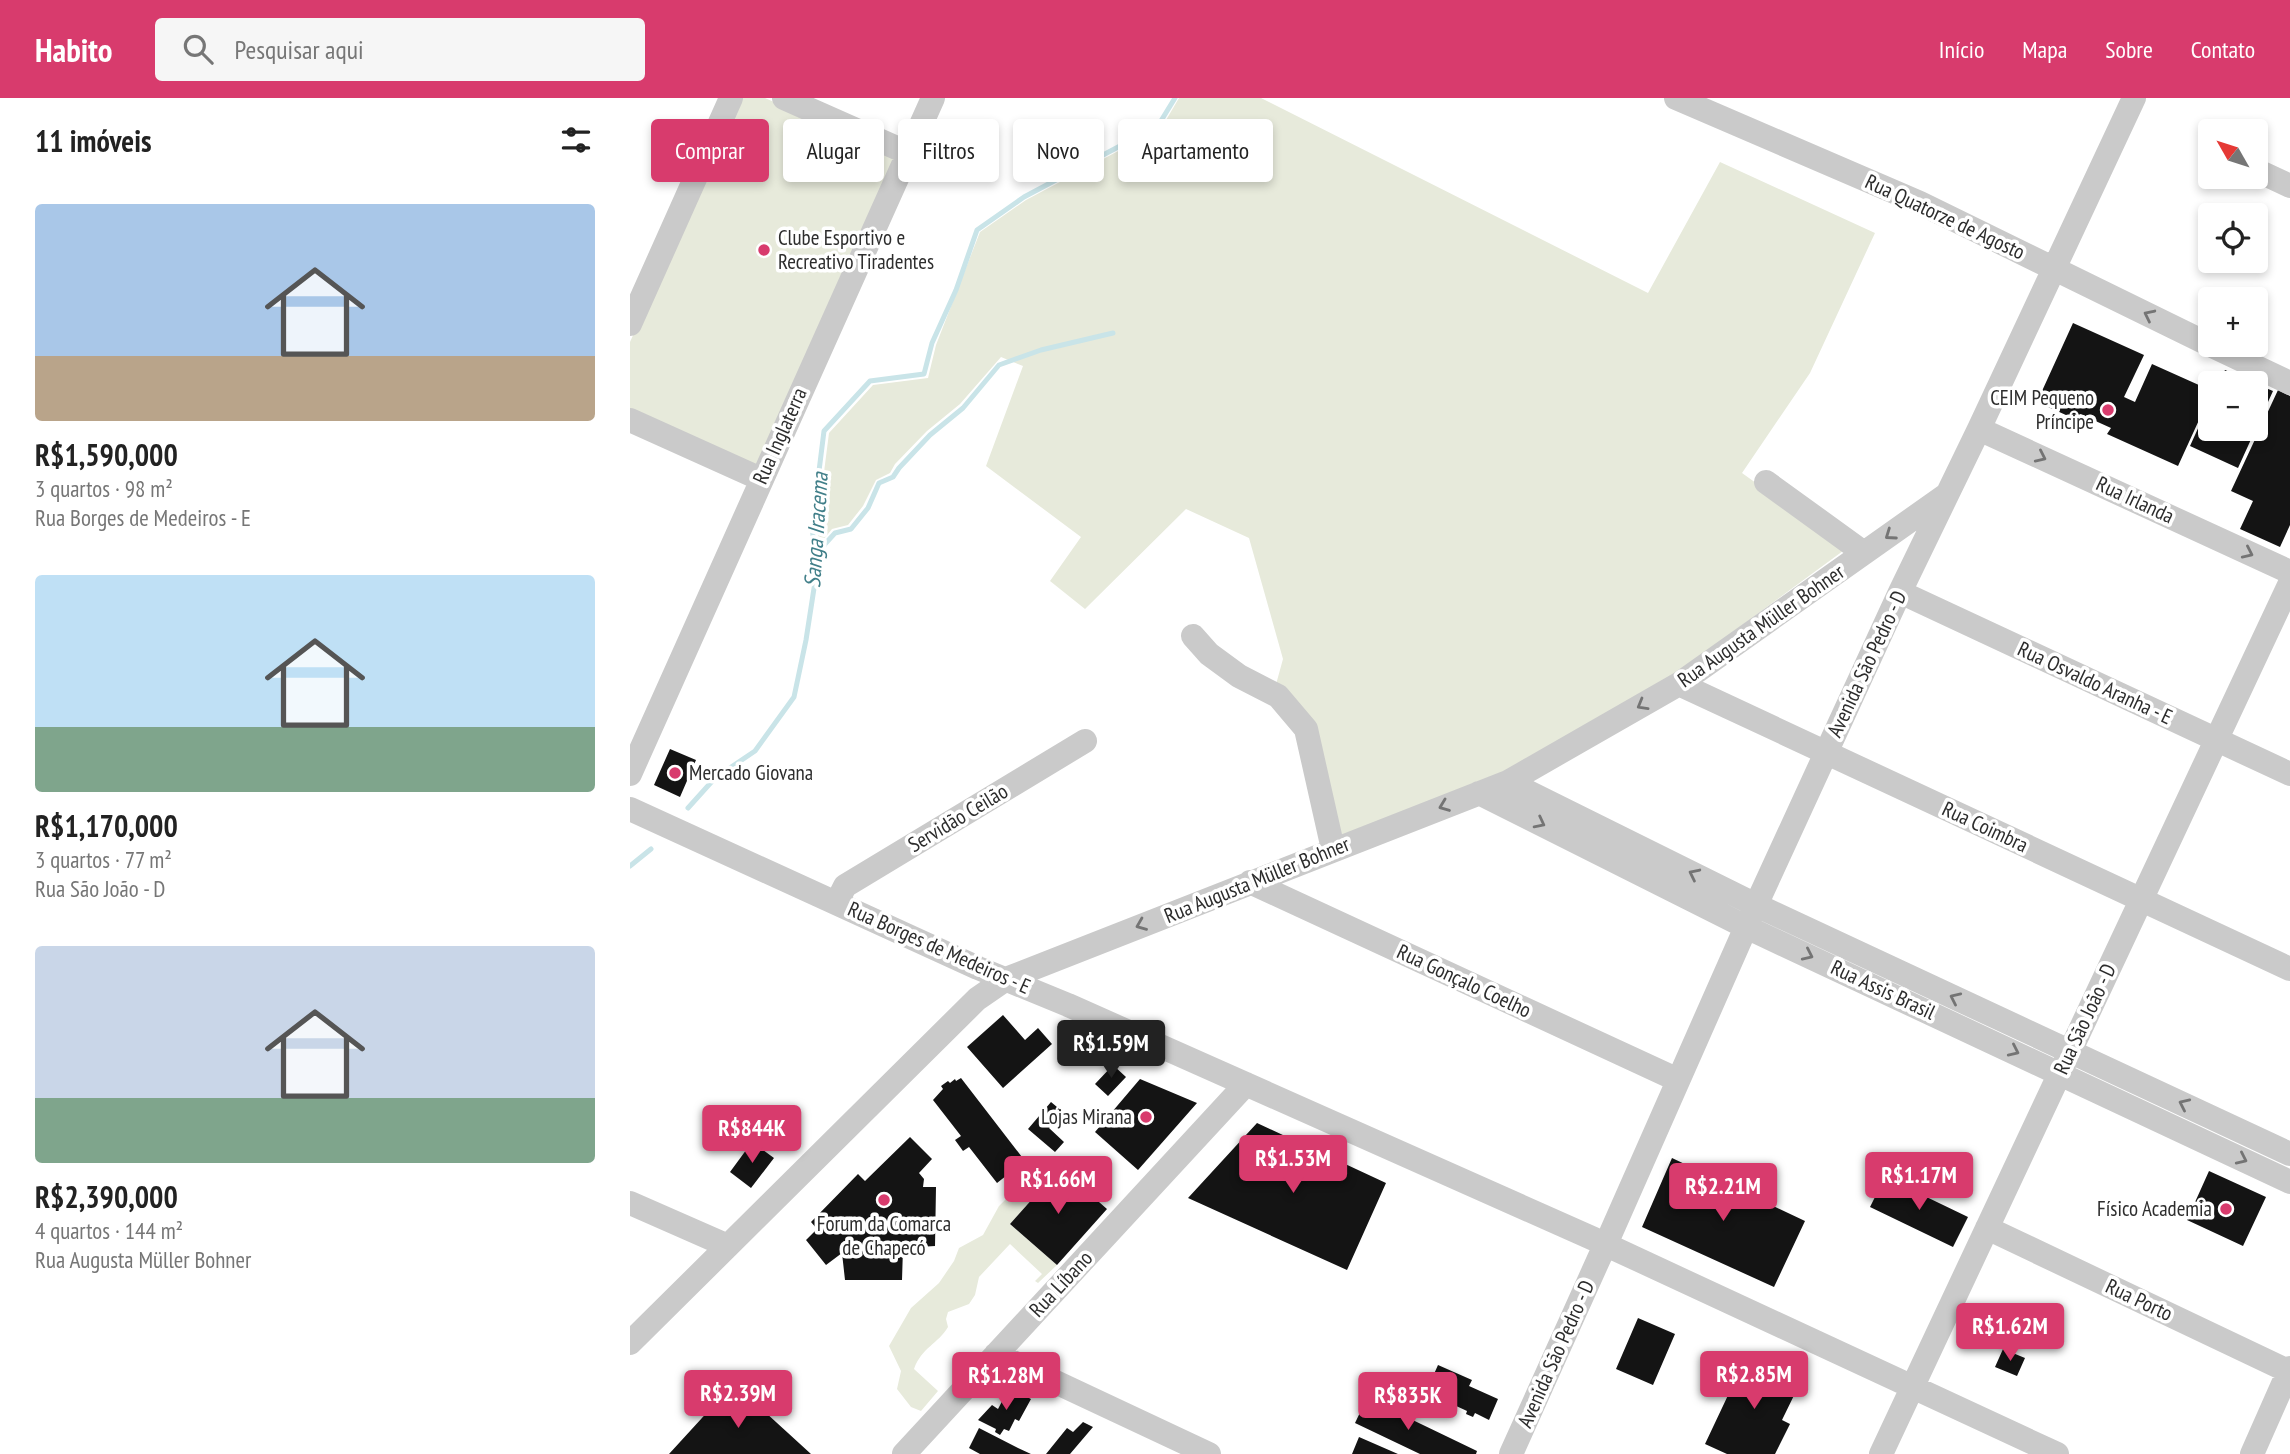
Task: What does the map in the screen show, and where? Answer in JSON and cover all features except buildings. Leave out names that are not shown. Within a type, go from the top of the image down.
[{"type":"street","points":[[630,324],[731,98]]},
{"type":"street","points":[[784,98],[898,149]]},
{"type":"street","name":"Rua Inglaterra","points":[[923,119],[933,98]]},
{"type":"street","name":"Rua Quatorze de Agosto","points":[[1676,98],[1920,203],[2198,339]]},
{"type":"street","name":"Avenida São Pedro - D","points":[[1511,1454],[1751,916],[1900,592],[2134,98]]},
{"type":"street","name":"Rua Inglaterra","points":[[630,775],[898,175]]},
{"type":"street","points":[[2268,176],[2290,186]]},
{"type":"street","name":"Rua Quatorze de Agosto","points":[[2235,357],[2290,383]]},
{"type":"street","points":[[630,420],[761,479]]},
{"type":"street","name":"Rua Irlanda","points":[[1979,429],[2290,572]]},
{"type":"street","points":[[1766,482],[1864,553]]},
{"type":"street","name":"Rua Augusta Müller Bohner","points":[[630,1343],[977,999],[1006,979],[1508,782],[1679,684],[1946,495]]},
{"type":"street","name":"Rua São João - D","points":[[1881,1454],[2290,583]]},
{"type":"street","name":"Rua Osvaldo Aranha - E","points":[[1900,592],[2290,774]]},
{"type":"street","points":[[1193,636],[1209,654],[1238,676],[1278,696],[1306,729],[1333,849]]},
{"type":"street","name":"Rua Coimbra","points":[[1679,684],[2290,969]]},
{"type":"street","name":"Servidão Ceilão","points":[[837,902],[845,886],[1085,741]]},
{"type":"street","name":"Rua Assis Brasil","points":[[1508,782],[1751,916]]},
{"type":"street","name":"Rua Assis Brasil","points":[[1479,793],[2065,1062],[2220,1121],[2290,1154]]},
{"type":"street","name":"Rua Borges de Medeiros - E","points":[[630,809],[1605,1244],[2057,1454]]},
{"type":"street","name":"Rua Gonçalo Coelho","points":[[1250,882],[1678,1080]]},
{"type":"street","name":"Rua Assis Brasil","points":[[2065,1062],[2210,1144],[2290,1182]]},
{"type":"street","name":"Rua Líbano","points":[[904,1454],[1246,1084]]},
{"type":"street","points":[[2210,1144],[2220,1121]]},
{"type":"street","points":[[630,1203],[728,1246]]},
{"type":"street","name":"Rua Porto","points":[[1987,1228],[2290,1370]]},
{"type":"street","points":[[996,1354],[1209,1454]]},
{"type":"street","points":[[2252,1454],[2290,1370]]},
{"type":"shaded area","name":"Clube Esportivo e Recreativo Tiradentes","points":[[739,98],[765,98],[812,119],[783,119],[783,182],[884,182],[884,151],[898,157],[757,469],[630,412],[630,342],[701,182],[769,182],[769,119],[730,119]]},
{"type":"shaded area","points":[[1179,98],[1261,98],[1648,293],[1720,162],[1875,233],[1810,373],[1742,473],[1847,548],[1676,674],[1505,772],[1342,835],[1275,688],[1283,659],[1249,538],[1186,509],[1085,609],[1050,581],[1081,537],[986,466],[1023,366],[1001,357],[960,404],[927,431],[895,464],[890,473],[876,480],[863,506],[848,525],[832,529],[819,545],[817,527],[829,433],[873,385],[928,378],[936,345],[980,232],[1026,200],[1060,182],[1104,182],[1104,159],[1118,151],[1118,182],[1273,182],[1273,119],[1167,119]]},
{"type":"shaded area","points":[[1060,1156],[1060,1168],[1010,1224],[1057,1265],[1038,1283],[1035,1281],[1042,1274],[1010,1244],[979,1277],[975,1295],[969,1304],[948,1312],[948,1327],[917,1362],[914,1369],[938,1391],[921,1411],[911,1407],[897,1389],[901,1371],[889,1346],[911,1308],[939,1283],[954,1261],[959,1248],[983,1235],[999,1206],[1006,1199],[1037,1182],[1053,1157]]},
{"type":"waterway","name":"Sanga Iracema","points":[[688,808],[715,778],[755,751],[794,697],[817,569],[812,527],[824,431],[870,381],[924,374],[932,343],[956,290],[977,230],[1024,197],[1156,129],[1175,98]]},
{"type":"waterway","points":[[817,560],[825,544],[835,533],[851,529],[868,508],[879,483],[893,477],[930,435],[963,408],[999,365],[1041,350],[1113,333]]},
{"type":"waterway","name":"Sanga Iracema","points":[[630,866],[651,849]]},
{"type":"place","name":"Clube Esportivo e Recreativo Tiradentes","points":[[764,250]]},
{"type":"place","name":"CEIM Pequeno Príncipe","points":[[2108,410]]},
{"type":"place","name":"Mercado Giovana","points":[[675,773]]},
{"type":"place","name":"Lojas Mirana","points":[[1146,1117]]},
{"type":"place","name":"Forum da Comarca de Chapecó","points":[[884,1200]]},
{"type":"place","name":"Físico Academia","points":[[2226,1209]]}]
